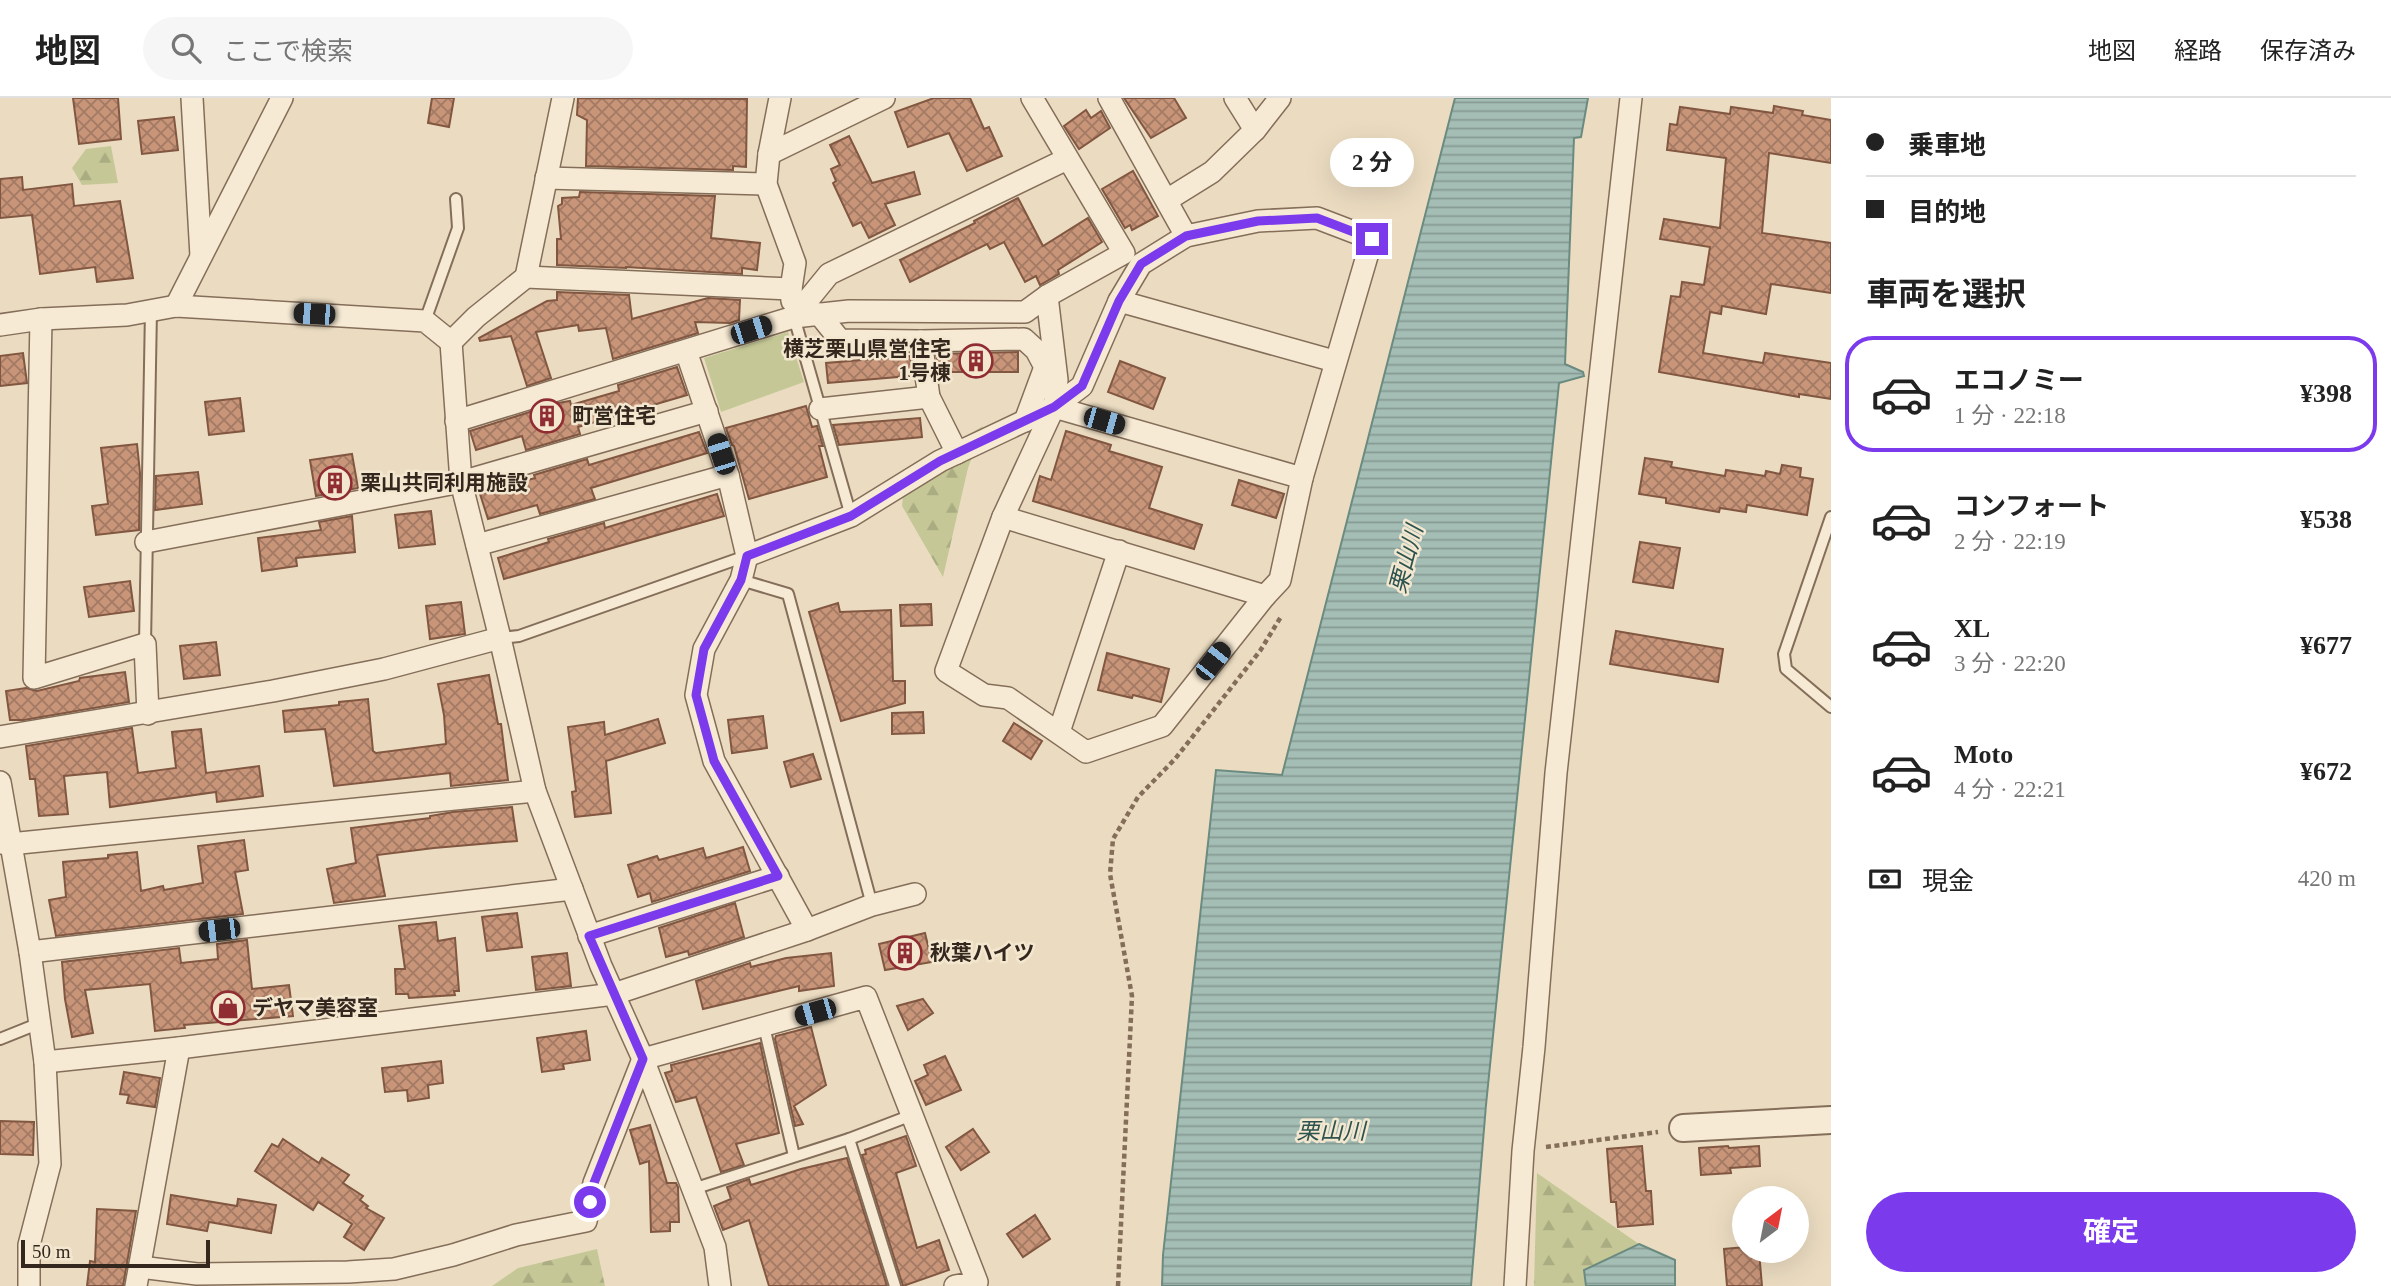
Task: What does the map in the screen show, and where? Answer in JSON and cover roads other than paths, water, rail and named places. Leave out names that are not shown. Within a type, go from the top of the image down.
[{"type":"street","points":[[192,98],[201,258]]},
{"type":"street","points":[[176,306],[282,98]]},
{"type":"street","points":[[451,342],[526,277],[563,98]]},
{"type":"street","points":[[780,98],[766,184],[795,263],[791,289],[794,317]]},
{"type":"street","points":[[769,154],[884,98]]},
{"type":"street","points":[[456,421],[794,317],[849,310],[1025,312],[1047,296],[1124,253],[1031,98]]},
{"type":"street","points":[[1110,98],[1186,236]]},
{"type":"street","points":[[1235,98],[1255,130]]},
{"type":"street","points":[[1167,200],[1212,172],[1255,130],[1280,98]]},
{"type":"street","points":[[1515,1286],[1522,1151],[1534,1047],[1559,746],[1631,98]]},
{"type":"street","points":[[794,317],[829,274],[1067,159]]},
{"type":"street","points":[[546,178],[766,184]]},
{"type":"street","points":[[747,556],[851,516],[940,461],[1054,407],[1082,386],[1119,301],[1141,264],[1186,236],[1258,221],[1317,218],[1372,239],[1334,361],[1302,478],[1280,580],[1162,726],[1086,752],[1008,698],[984,695],[946,671],[1003,517],[1054,407],[1057,380],[1047,296]]},
{"type":"street","points":[[526,277],[791,289]]},
{"type":"street","points":[[1119,301],[1334,361]]},
{"type":"street","points":[[0,325],[41,319],[127,314],[176,306],[425,321],[451,342],[461,482],[535,791],[589,936],[643,1059],[715,1247],[720,1286]]},
{"type":"street","points":[[820,314],[840,340],[1024,339],[1036,350],[1045,367],[1025,421]]},
{"type":"street","points":[[41,319],[34,678],[145,644],[148,714]]},
{"type":"street","points":[[921,341],[929,397],[957,453]]},
{"type":"street","points":[[687,351],[728,475],[747,556],[741,580],[704,649],[696,695],[714,761],[807,930]]},
{"type":"street","points":[[820,409],[929,397]]},
{"type":"street","points":[[1054,407],[1302,478]]},
{"type":"street","points":[[146,542],[461,482],[707,411]]},
{"type":"street","points":[[477,544],[728,475]]},
{"type":"street","points":[[1003,517],[1265,596]]},
{"type":"street","points":[[1059,732],[1119,551]]},
{"type":"street","points":[[0,737],[148,714],[384,669],[500,638]]},
{"type":"street","points":[[0,782],[5,844],[30,952],[45,1062],[50,1164],[29,1245],[29,1286]]},
{"type":"street","points":[[5,844],[535,791]]},
{"type":"street","points":[[589,936],[778,876]]},
{"type":"street","points":[[30,952],[572,889]]},
{"type":"street","points":[[45,1062],[614,994],[807,930],[872,905],[915,894]]},
{"type":"street","points":[[643,1059],[866,997],[977,1282],[954,1286]]},
{"type":"street","points":[[179,1048],[138,1276],[394,1269],[453,1255],[516,1235],[586,1221],[594,1183],[643,1059]]},
{"type":"street","points":[[1683,1128],[1831,1120]]},
{"type":"lane","points":[[425,321],[458,228],[456,199]]},
{"type":"lane","points":[[145,644],[152,310]]},
{"type":"lane","points":[[794,317],[851,516]]},
{"type":"lane","points":[[1831,517],[1784,654],[1786,669],[1831,707]]},
{"type":"lane","points":[[500,638],[519,636],[747,556]]},
{"type":"lane","points":[[741,580],[788,594],[872,905]]},
{"type":"lane","points":[[0,1039],[40,1023]]},
{"type":"lane","points":[[764,1026],[794,1156]]},
{"type":"lane","points":[[693,1189],[849,1139],[912,1115]]},
{"type":"lane","points":[[849,1139],[895,1286]]},
{"type":"water","name":"栗山川","points":[[1455,98],[1588,98],[1581,137],[1574,138],[1565,364],[1583,372],[1584,376],[1559,383],[1486,1105],[1471,1286],[1162,1286],[1163,1255],[1216,770],[1282,775]]},
{"type":"water","points":[[1639,1244],[1675,1260],[1675,1286],[1586,1286],[1584,1270]]},
{"type":"place","name":"横芝栗山県営住宅 1号棟","points":[[976,361]]},
{"type":"place","name":"町営住宅","points":[[547,416]]},
{"type":"place","name":"栗山共同利用施設","points":[[335,483]]},
{"type":"place","name":"秋葉ハイツ","points":[[905,953]]},
{"type":"place","name":"デヤマ美容室","points":[[228,1008]]}]
